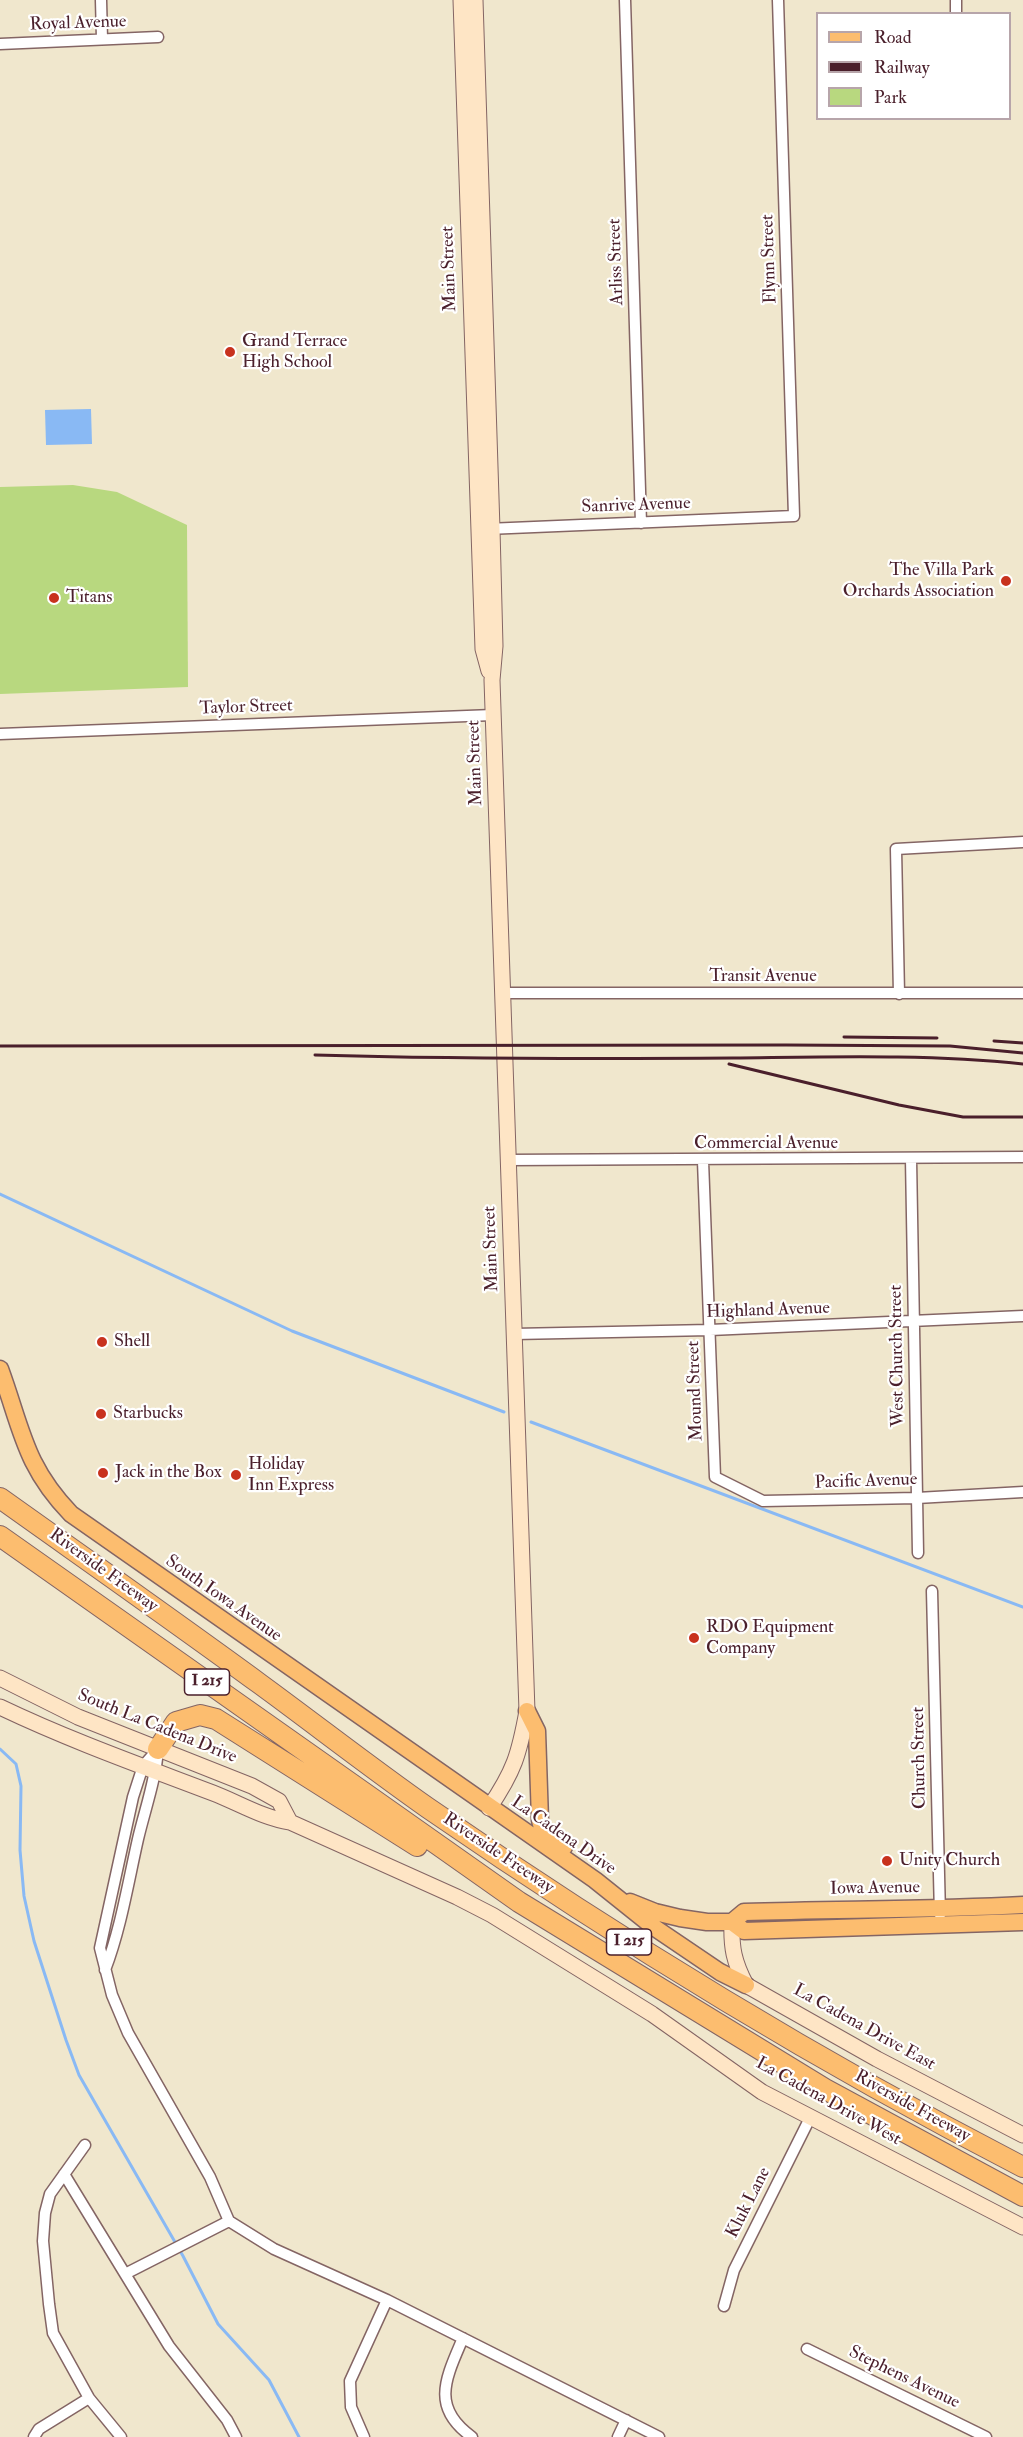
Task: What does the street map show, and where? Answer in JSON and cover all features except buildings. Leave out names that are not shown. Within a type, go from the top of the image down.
[{"type":"highway","name":"Riverside Freeway","points":[[0,1498],[248,1675],[427,1807],[626,1940],[929,2119],[1023,2167]]},
{"type":"highway","name":"Riverside Freeway","points":[[0,1536],[519,1902],[825,2089],[1023,2196]]},
{"type":"highway","points":[[158,1749],[176,1722],[200,1715],[216,1719],[489,1891],[519,1902]]},
{"type":"main road","name":"South Iowa Avenue","points":[[0,1369],[28,1454],[39,1477],[71,1514],[489,1808]]},
{"type":"main road","points":[[527,1711],[537,1731],[542,1828],[582,1860],[595,1880]]},
{"type":"main road","name":"La Cadena Drive","points":[[489,1808],[595,1880],[664,1935],[720,1972],[746,1985]]},
{"type":"main road","name":"Iowa Avenue","points":[[615,1896],[655,1912],[680,1918],[707,1922],[732,1922],[744,1931],[1023,1922]]},
{"type":"main road","name":"Iowa Avenue","points":[[732,1922],[744,1912],[1023,1905]]},
{"type":"street","points":[[101,0],[102,39]]},
{"type":"street","name":"Main Street","points":[[461,0],[485,529],[495,646],[492,680],[493,715],[527,1711],[516,1763],[489,1808]]},
{"type":"street","name":"Main Street","points":[[475,0],[485,529]]},
{"type":"street","name":"Arliss Street","points":[[625,0],[641,523]]},
{"type":"street","name":"Flynn Street","points":[[778,0],[794,516]]},
{"type":"street","name":"Royal Avenue","points":[[0,44],[158,38]]},
{"type":"street","name":"Sanrive Avenue","points":[[485,529],[794,516]]},
{"type":"street","name":"Taylor Street","points":[[0,734],[493,715]]},
{"type":"street","points":[[899,994],[896,849],[1023,842]]},
{"type":"street","name":"Transit Avenue","points":[[503,993],[1023,993]]},
{"type":"street","name":"Commercial Avenue","points":[[509,1160],[703,1161],[1023,1157]]},
{"type":"street","name":"West Church Street","points":[[911,1159],[918,1553]]},
{"type":"street","name":"Mound Street","points":[[703,1161],[716,1477]]},
{"type":"street","name":"Highland Avenue","points":[[514,1334],[710,1330],[1023,1316]]},
{"type":"street","name":"Pacific Avenue","points":[[716,1477],[763,1502],[917,1498],[1023,1492]]},
{"type":"street","name":"Church Street","points":[[932,1591],[939,1925]]},
{"type":"street","name":"South La Cadena Drive","points":[[0,1678],[78,1717],[252,1786],[279,1801],[290,1822]]},
{"type":"street","points":[[0,1707],[37,1725],[231,1800],[271,1820],[290,1822]]},
{"type":"street","points":[[158,1749],[133,1797],[100,1948],[112,1995],[128,2033],[210,2177],[229,2221],[274,2249],[387,2300],[659,2437]]},
{"type":"street","name":"La Cadena Drive West","points":[[290,1822],[457,1897],[652,2014],[762,2092],[1023,2227]]},
{"type":"street","points":[[732,1922],[731,1942],[735,1964],[746,1985]]},
{"type":"street","name":"La Cadena Drive East","points":[[746,1985],[877,2059],[1023,2135]]},
{"type":"street","name":"Kluk Lane","points":[[724,2306],[734,2270],[810,2118]]},
{"type":"street","points":[[85,2145],[50,2194],[45,2213],[43,2241],[49,2304],[53,2333],[88,2398],[121,2437]]},
{"type":"street","points":[[64,2174],[169,2346],[227,2420],[236,2437]]},
{"type":"street","points":[[125,2274],[229,2221]]},
{"type":"street","points":[[364,2437],[351,2407],[350,2381],[387,2300]]},
{"type":"street","points":[[463,2338],[448,2373],[444,2392],[454,2422],[472,2437]]},
{"type":"street","name":"Stephens Avenue","points":[[807,2349],[986,2437]]},
{"type":"street","points":[[34,2437],[39,2429],[88,2398]]},
{"type":"street","points":[[618,2437],[626,2420]]},
{"type":"green space","points":[[73,485],[117,492],[187,525],[188,687],[0,694],[0,487]]},
{"type":"water","points":[[91,409],[92,444],[46,445],[45,410]]},
{"type":"waterway","points":[[0,1194],[292,1331],[504,1412]]},
{"type":"waterway","points":[[531,1422],[1023,1607]]},
{"type":"waterway","points":[[0,1749],[16,1764],[21,1786],[20,1850],[24,1896],[34,1941],[79,2075],[183,2256],[218,2324],[269,2380],[299,2437]]},
{"type":"railway","points":[[844,1037],[937,1038]]},
{"type":"railway","points":[[994,1041],[1023,1043]]},
{"type":"railway","points":[[0,1046],[950,1046],[1023,1053]]},
{"type":"railway","points":[[315,1055],[524,1058],[878,1057],[1023,1064]]},
{"type":"railway","points":[[729,1064],[899,1105],[963,1117],[1023,1117]]},
{"type":"place","name":"Grand Terrace High School","points":[[230,352]]},
{"type":"place","name":"The Villa Park Orchards Association","points":[[1006,581]]},
{"type":"place","name":"Titans","points":[[54,598]]},
{"type":"place","name":"Shell","points":[[102,1342]]},
{"type":"place","name":"Starbucks","points":[[101,1414]]},
{"type":"place","name":"Jack in the Box","points":[[103,1473]]},
{"type":"place","name":"Holiday Inn Express","points":[[236,1475]]},
{"type":"place","name":"RDO Equipment Company","points":[[694,1638]]},
{"type":"place","name":"Unity Church","points":[[887,1861]]}]
